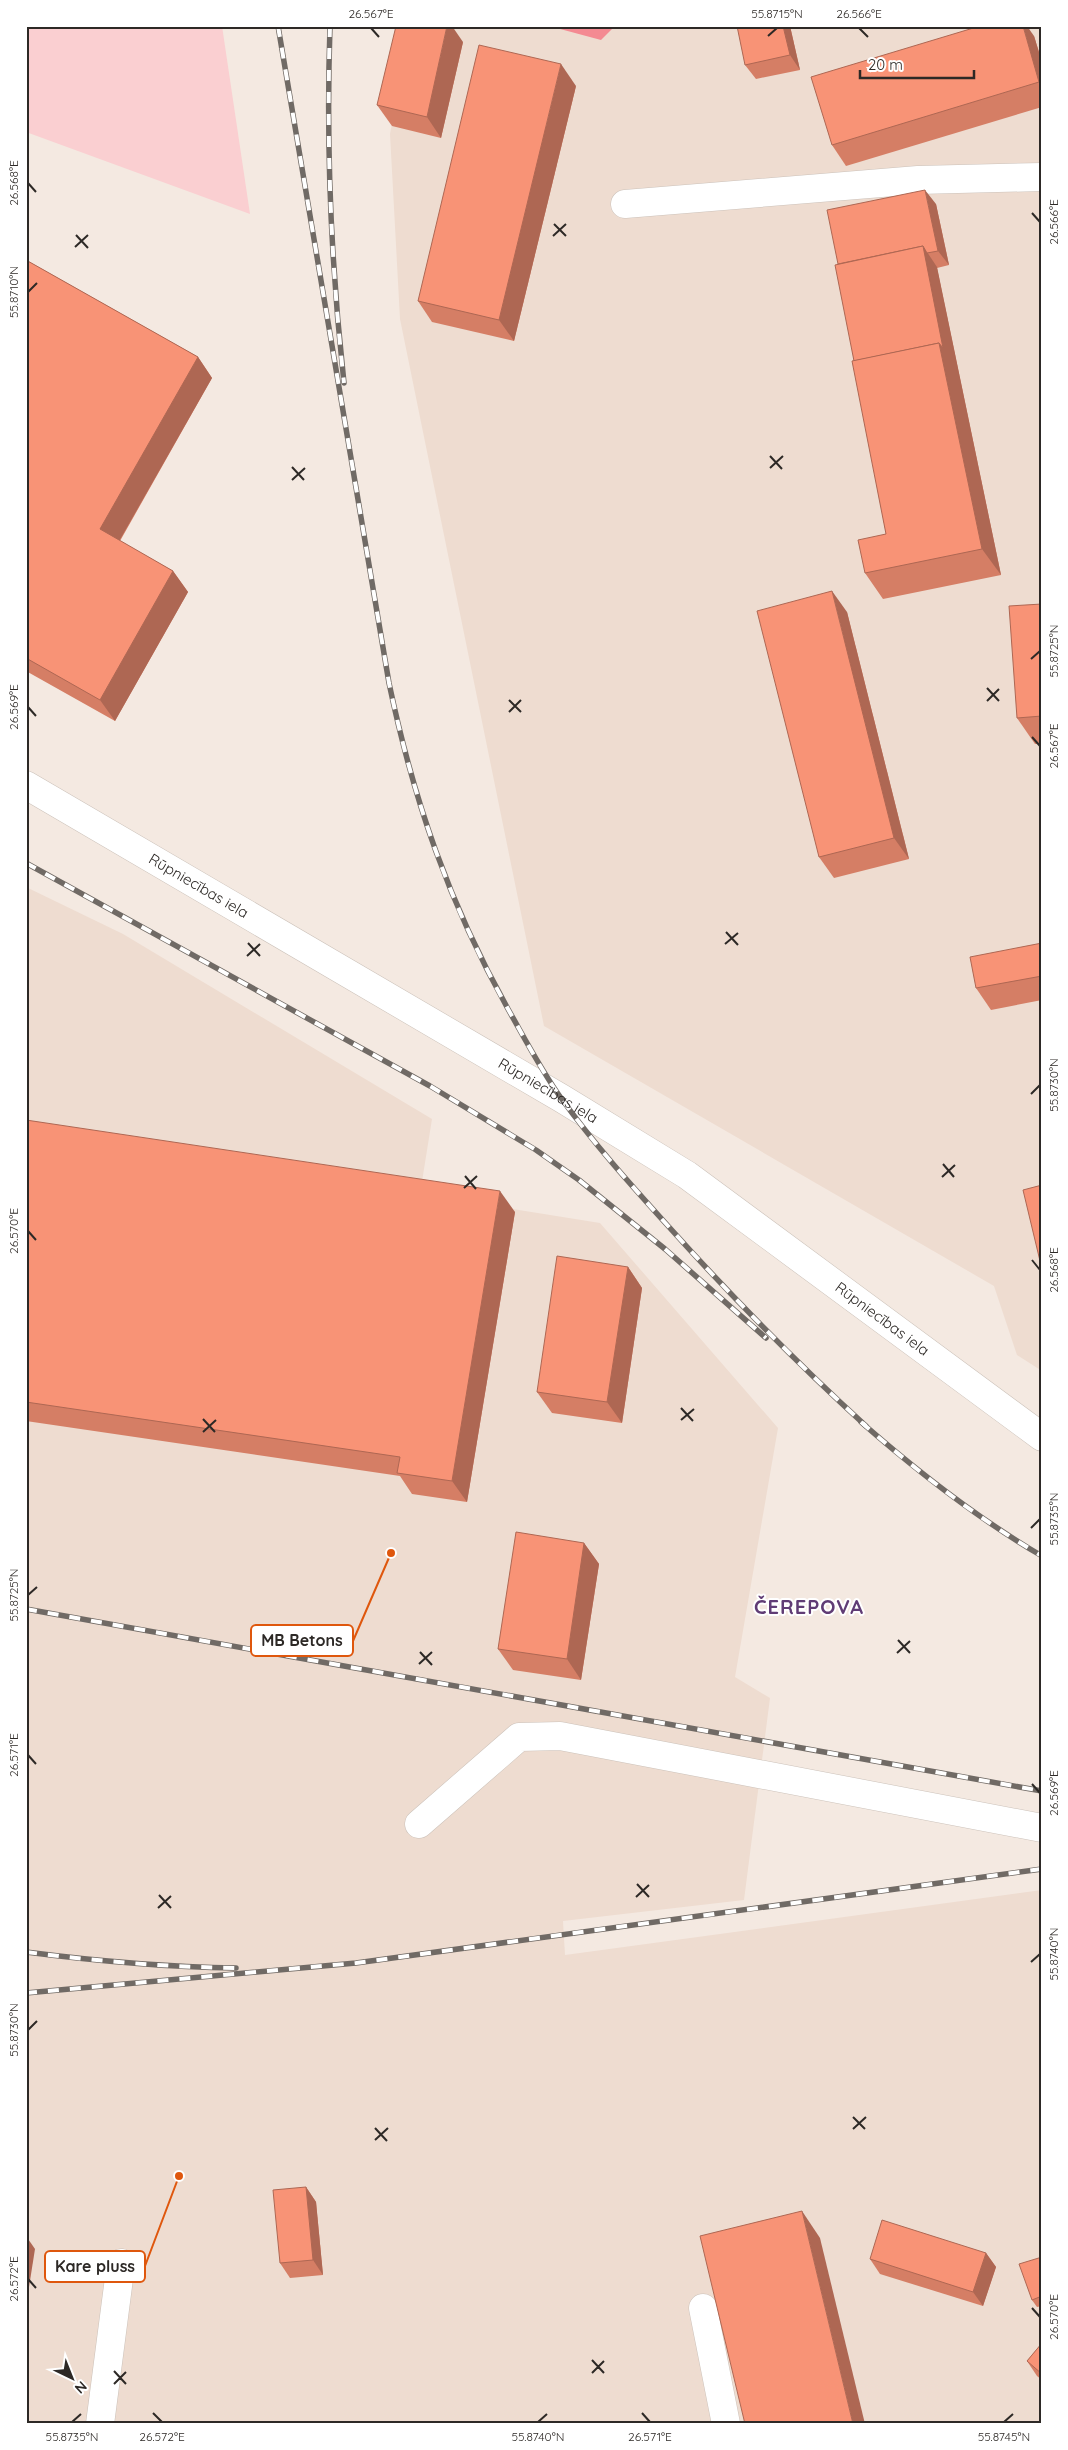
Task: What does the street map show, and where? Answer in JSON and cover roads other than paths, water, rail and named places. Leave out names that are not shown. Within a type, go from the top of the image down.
[{"type":"street","points":[[625,204],[918,180],[1042,177]]},
{"type":"street","name":"Rūpniecības iela","points":[[26,785],[552,1093],[687,1175],[1042,1438]]},
{"type":"street","points":[[419,1824],[519,1737],[560,1736],[1042,1828]]},
{"type":"street","points":[[100,2424],[121,2263]]},
{"type":"street","points":[[703,2308],[726,2424]]},
{"type":"railway","points":[[278,26],[389,683],[422,810],[451,891],[468,930],[508,1009],[533,1054],[574,1115],[627,1180],[716,1278],[790,1354],[866,1426]]},
{"type":"railway","points":[[330,26],[329,160],[336,294],[344,383]]},
{"type":"railway","points":[[26,863],[430,1086],[536,1150],[579,1180],[665,1249],[766,1338]]},
{"type":"railway","points":[[861,1422],[949,1494],[994,1526],[1042,1556]]},
{"type":"railway","points":[[26,1609],[1042,1791]]},
{"type":"railway","points":[[26,1993],[356,1963],[1042,1869]]},
{"type":"railway","points":[[26,1952],[131,1963],[236,1968]]},
{"type":"place","name":"MB Betons","points":[[391,1553]]},
{"type":"place","name":"Kare pluss","points":[[179,2176]]},
{"type":"district","name":"ČEREPOVA","points":[[809,1607]]}]
